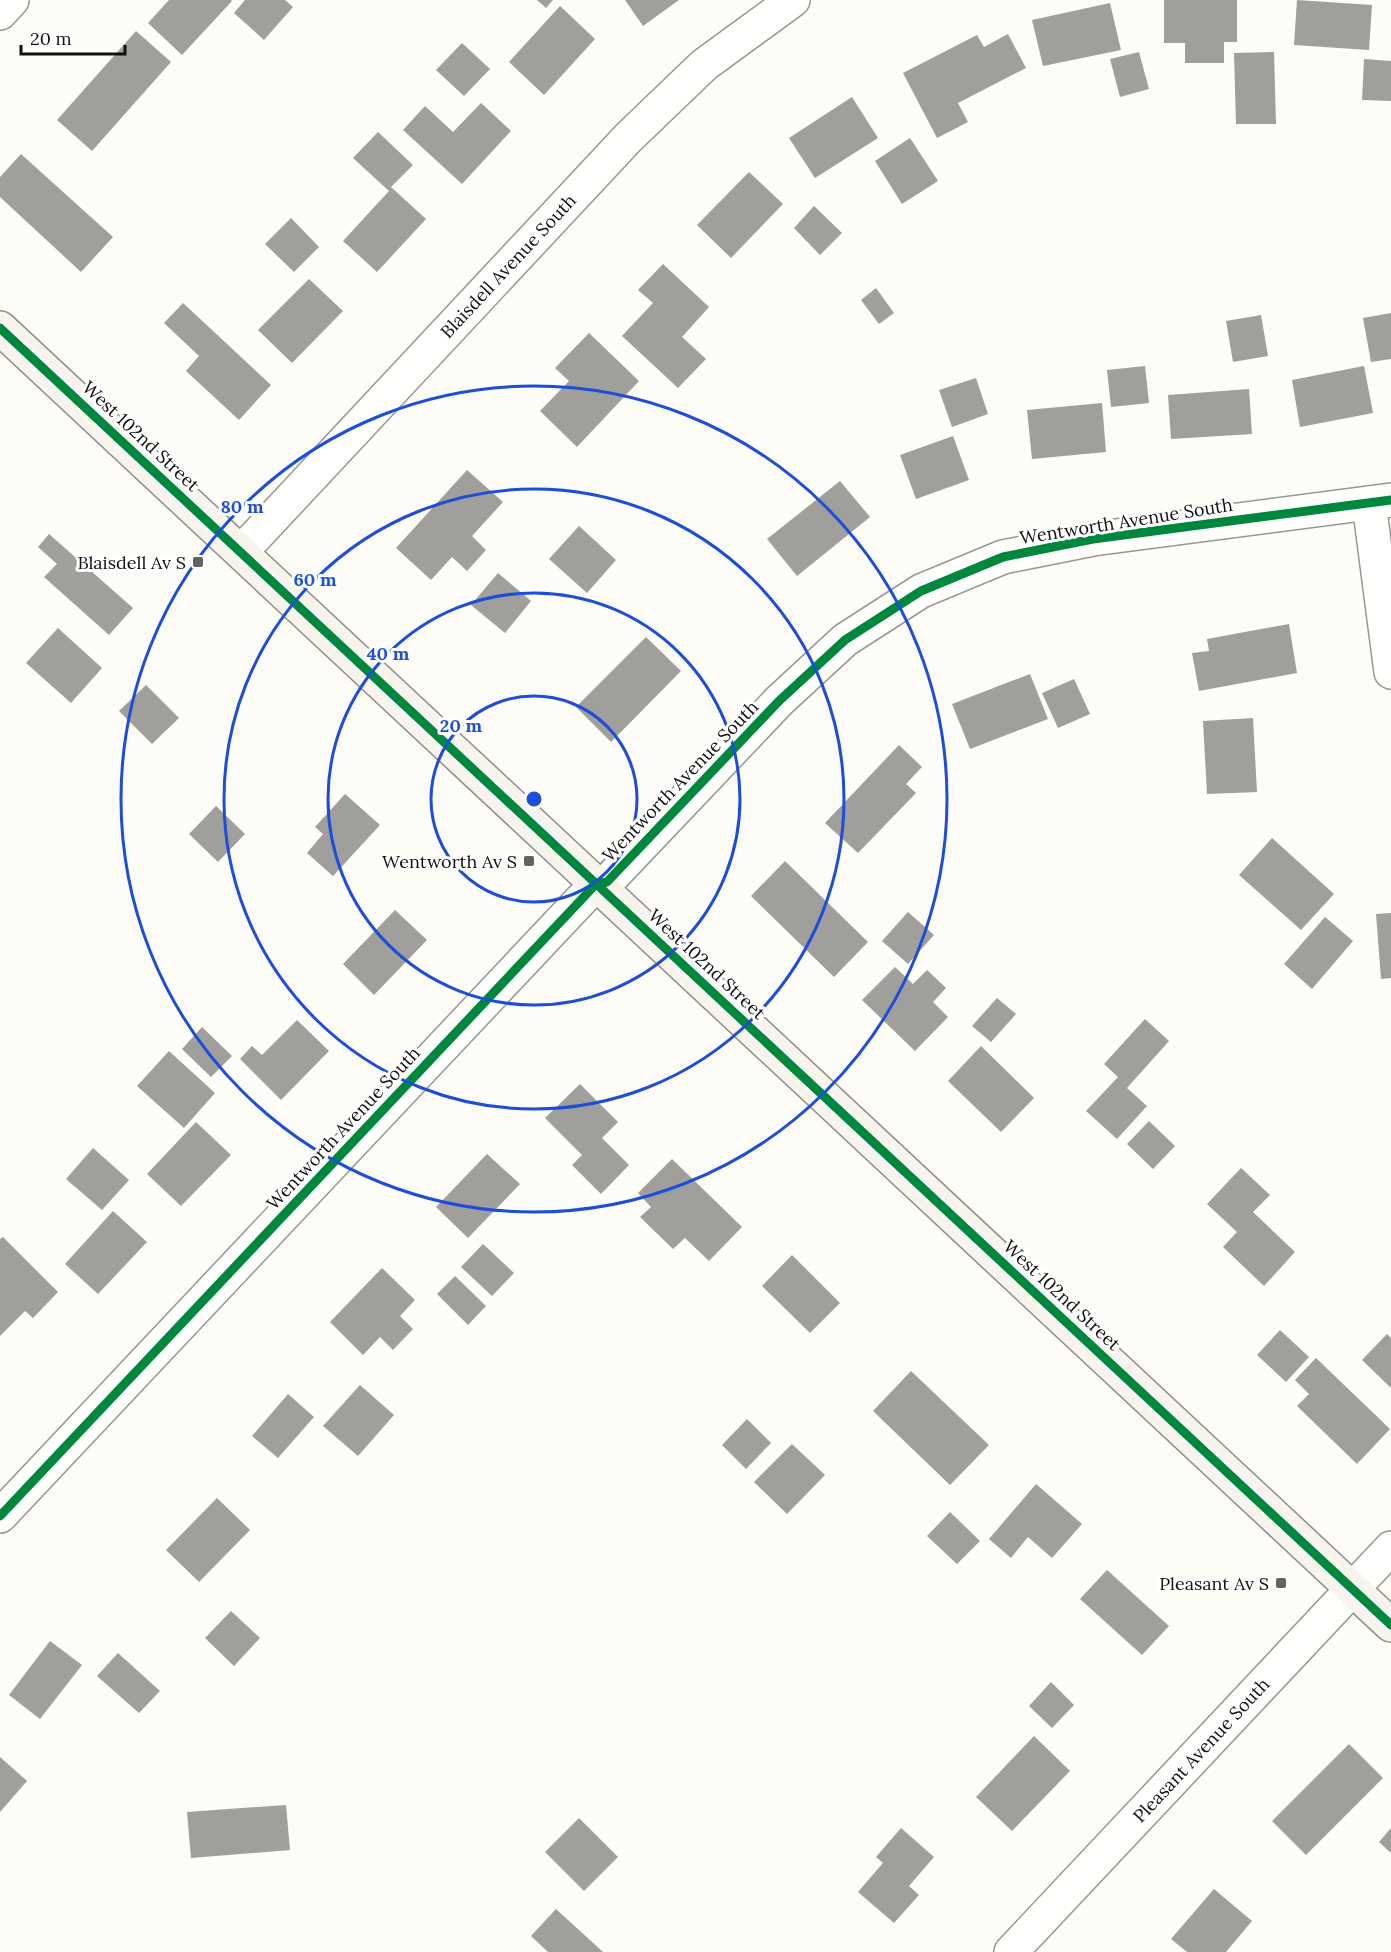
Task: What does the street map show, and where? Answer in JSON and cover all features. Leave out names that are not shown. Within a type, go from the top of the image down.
[{"type":"street","points":[[0,13],[12,0]]},
{"type":"street","name":"Blaisdell Avenue South","points":[[241,552],[628,138],[704,66],[793,0]]},
{"type":"street","name":"West 102nd Street","points":[[0,327],[1391,1625]]},
{"type":"street","points":[[1380,502],[1391,672]]},
{"type":"street","name":"Wentworth Avenue South","points":[[0,1516],[596,884],[607,882],[779,701],[845,640],[921,591],[1004,557],[1093,539],[1380,502]]},
{"type":"street","name":"Pleasant Avenue South","points":[[1011,1952],[1391,1548]]},
{"type":"building","points":[[169,0],[232,1],[182,55],[148,23]]},
{"type":"building","points":[[245,0],[285,0],[293,7],[264,40],[234,13]]},
{"type":"building","points":[[537,0],[553,0],[546,8]]},
{"type":"building","points":[[625,0],[679,0],[643,26]]},
{"type":"building","points":[[1164,0],[1237,0],[1237,42],[1224,42],[1224,63],[1185,63],[1185,43],[1164,43]]},
{"type":"building","points":[[1297,0],[1372,5],[1369,50],[1294,45]]},
{"type":"building","points":[[1110,3],[1121,50],[1043,66],[1032,20]]},
{"type":"building","points":[[560,6],[595,39],[544,95],[509,62]]},
{"type":"building","points":[[136,31],[171,62],[92,151],[57,120]]},
{"type":"building","points":[[1008,34],[1026,68],[958,103],[968,122],[937,138],[903,73],[977,35],[984,47]]},
{"type":"building","points":[[462,43],[490,69],[464,96],[436,70]]},
{"type":"building","points":[[1139,52],[1149,89],[1120,97],[1110,59]]},
{"type":"building","points":[[1274,52],[1276,124],[1236,124],[1234,53]]},
{"type":"building","points":[[1364,59],[1391,61],[1391,101],[1362,100]]},
{"type":"building","points":[[852,97],[878,138],[815,178],[789,138]]},
{"type":"building","points":[[481,103],[511,131],[462,184],[403,130],[425,106],[453,132]]},
{"type":"building","points":[[378,132],[413,165],[391,187],[426,219],[377,272],[343,241],[389,191],[353,158]]},
{"type":"building","points":[[910,138],[938,181],[902,204],[875,161]]},
{"type":"building","points":[[21,154],[113,237],[81,272],[0,197],[0,177]]},
{"type":"building","points":[[749,172],[783,204],[731,258],[697,225]]},
{"type":"building","points":[[814,206],[842,233],[820,255],[794,228]]},
{"type":"building","points":[[291,218],[319,247],[294,272],[265,244]]},
{"type":"building","points":[[663,264],[709,307],[682,337],[706,359],[678,388],[622,336],[653,303],[638,290]]},
{"type":"building","points":[[309,279],[343,311],[292,363],[258,330]]},
{"type":"building","points":[[876,288],[894,313],[879,324],[861,300]]},
{"type":"building","points":[[183,303],[271,385],[239,420],[186,371],[199,356],[164,323]]},
{"type":"building","points":[[1391,313],[1391,359],[1371,362],[1363,318]]},
{"type":"building","points":[[1261,315],[1268,356],[1233,362],[1226,321]]},
{"type":"building","points":[[589,333],[639,381],[577,447],[540,411],[569,381],[555,368]]},
{"type":"building","points":[[1145,366],[1149,403],[1111,407],[1107,370]]},
{"type":"building","points":[[1364,366],[1373,413],[1300,427],[1292,380]]},
{"type":"building","points":[[976,378],[988,414],[952,427],[939,390]]},
{"type":"building","points":[[1249,389],[1252,434],[1171,439],[1168,395]]},
{"type":"building","points":[[1102,403],[1106,452],[1032,459],[1027,410]]},
{"type":"building","points":[[953,436],[969,480],[916,499],[900,455]]},
{"type":"building","points":[[467,470],[503,502],[472,536],[486,550],[467,571],[452,557],[431,580],[396,548]]},
{"type":"building","points":[[840,481],[870,517],[797,576],[767,539]]},
{"type":"building","points":[[579,526],[616,560],[587,593],[549,559]]},
{"type":"building","points":[[49,534],[133,608],[109,635],[44,577],[57,564],[38,547]]},
{"type":"building","points":[[498,573],[531,601],[505,633],[471,605]]},
{"type":"building","points":[[1289,624],[1297,673],[1199,691],[1192,653],[1209,651],[1207,639]]},
{"type":"building","points":[[58,628],[102,668],[71,703],[26,663]]},
{"type":"building","points":[[646,637],[681,671],[611,742],[576,707]]},
{"type":"building","points":[[1030,674],[1048,719],[970,749],[952,704]]},
{"type":"building","points":[[1074,679],[1090,714],[1058,728],[1042,693]]},
{"type":"building","points":[[146,685],[179,718],[152,744],[119,711]]},
{"type":"building","points":[[1253,718],[1257,792],[1207,794],[1203,721]]},
{"type":"building","points":[[899,745],[922,767],[906,784],[916,793],[858,853],[825,823]]},
{"type":"building","points":[[345,794],[380,825],[333,876],[307,853],[323,834],[315,827]]},
{"type":"building","points":[[216,806],[245,834],[218,862],[189,834]]},
{"type":"building","points":[[1272,838],[1334,894],[1301,930],[1239,875]]},
{"type":"building","points":[[785,861],[868,942],[834,977],[751,896]]},
{"type":"building","points":[[395,910],[427,940],[374,995],[343,964]]},
{"type":"building","points":[[908,912],[934,935],[908,964],[882,941]]},
{"type":"building","points":[[1391,913],[1391,978],[1381,979],[1376,914]]},
{"type":"building","points":[[1325,917],[1353,941],[1312,989],[1284,964]]},
{"type":"building","points":[[895,967],[913,984],[927,970],[946,988],[933,1002],[948,1017],[915,1051],[862,1000]]},
{"type":"building","points":[[997,998],[1016,1014],[991,1042],[972,1026]]},
{"type":"building","points":[[1145,1019],[1169,1041],[1127,1088],[1147,1106],[1117,1139],[1086,1111],[1118,1077],[1104,1064]]},
{"type":"building","points":[[297,1020],[329,1051],[281,1100],[240,1059],[252,1046],[262,1055]]},
{"type":"building","points":[[202,1027],[232,1056],[211,1077],[182,1049]]},
{"type":"building","points":[[981,1046],[1034,1098],[1001,1132],[948,1081]]},
{"type":"building","points":[[169,1051],[215,1093],[184,1128],[137,1086]]},
{"type":"building","points":[[580,1084],[618,1122],[602,1138],[629,1165],[601,1194],[572,1165],[582,1155],[545,1118]]},
{"type":"building","points":[[1149,1121],[1175,1146],[1153,1169],[1127,1144]]},
{"type":"building","points":[[196,1122],[231,1155],[181,1206],[147,1174]]},
{"type":"building","points":[[93,1148],[129,1180],[102,1210],[66,1179]]},
{"type":"building","points":[[487,1154],[520,1184],[468,1238],[436,1207]]},
{"type":"building","points":[[672,1159],[742,1227],[709,1261],[685,1238],[673,1249],[640,1217],[651,1207],[638,1193]]},
{"type":"building","points":[[1241,1168],[1270,1195],[1253,1212],[1295,1252],[1264,1286],[1223,1247],[1237,1232],[1207,1204]]},
{"type":"building","points":[[113,1211],[147,1242],[98,1294],[65,1264]]},
{"type":"building","points":[[3,1237],[58,1292],[33,1318],[25,1311],[0,1336],[0,1239]]},
{"type":"building","points":[[483,1244],[514,1273],[492,1296],[461,1267]]},
{"type":"building","points":[[792,1255],[840,1303],[810,1333],[762,1286]]},
{"type":"building","points":[[382,1268],[415,1300],[400,1316],[413,1329],[393,1350],[380,1337],[363,1355],[330,1322]]},
{"type":"building","points":[[455,1276],[486,1306],[468,1325],[437,1294]]},
{"type":"building","points":[[1280,1330],[1309,1357],[1286,1382],[1257,1355]]},
{"type":"building","points":[[1387,1334],[1391,1338],[1391,1388],[1362,1360]]},
{"type":"building","points":[[1316,1358],[1390,1429],[1357,1464],[1297,1406],[1309,1394],[1295,1380]]},
{"type":"building","points":[[911,1371],[989,1445],[950,1485],[873,1411]]},
{"type":"building","points":[[360,1385],[394,1415],[358,1456],[323,1426]]},
{"type":"building","points":[[288,1394],[314,1417],[278,1458],[252,1436]]},
{"type":"building","points":[[747,1419],[771,1443],[746,1469],[722,1445]]},
{"type":"building","points":[[792,1444],[825,1475],[787,1514],[754,1482]]},
{"type":"building","points":[[1036,1484],[1082,1524],[1052,1558],[1028,1537],[1011,1558],[989,1539]]},
{"type":"building","points":[[217,1498],[250,1530],[199,1582],[166,1550]]},
{"type":"building","points":[[950,1512],[980,1541],[957,1564],[927,1536]]},
{"type":"building","points":[[1107,1570],[1169,1626],[1142,1655],[1080,1599]]},
{"type":"building","points":[[231,1611],[260,1638],[234,1666],[205,1638]]},
{"type":"building","points":[[50,1641],[82,1665],[40,1719],[9,1695]]},
{"type":"building","points":[[118,1653],[160,1691],[139,1713],[97,1676]]},
{"type":"building","points":[[1051,1682],[1074,1705],[1052,1728],[1029,1706]]},
{"type":"building","points":[[1034,1736],[1070,1771],[1012,1831],[976,1797]]},
{"type":"building","points":[[1349,1744],[1383,1778],[1306,1855],[1272,1821]]},
{"type":"building","points":[[0,1757],[27,1781],[0,1812]]},
{"type":"building","points":[[286,1805],[290,1850],[191,1858],[187,1812]]},
{"type":"building","points":[[579,1818],[618,1857],[584,1891],[545,1852]]},
{"type":"building","points":[[901,1828],[934,1857],[909,1886],[919,1895],[894,1923],[858,1892],[883,1863],[876,1857]]},
{"type":"building","points":[[1391,1828],[1391,1853],[1379,1842]]},
{"type":"building","points":[[1214,1889],[1252,1921],[1226,1952],[1187,1952],[1171,1939]]},
{"type":"building","points":[[556,1909],[603,1952],[548,1952],[531,1936]]},
{"type":"cycle path","points":[[0,328],[1391,1625]]},
{"type":"cycle path","points":[[0,1516],[596,884],[607,882],[779,701],[845,640],[921,591],[1003,557],[1093,539],[1391,500]]},
{"type":"place","name":"Blaisdell Av S","points":[[198,562]]},
{"type":"place","name":"Wentworth Av S","points":[[529,861]]},
{"type":"place","name":"Pleasant Av S","points":[[1281,1583]]}]
